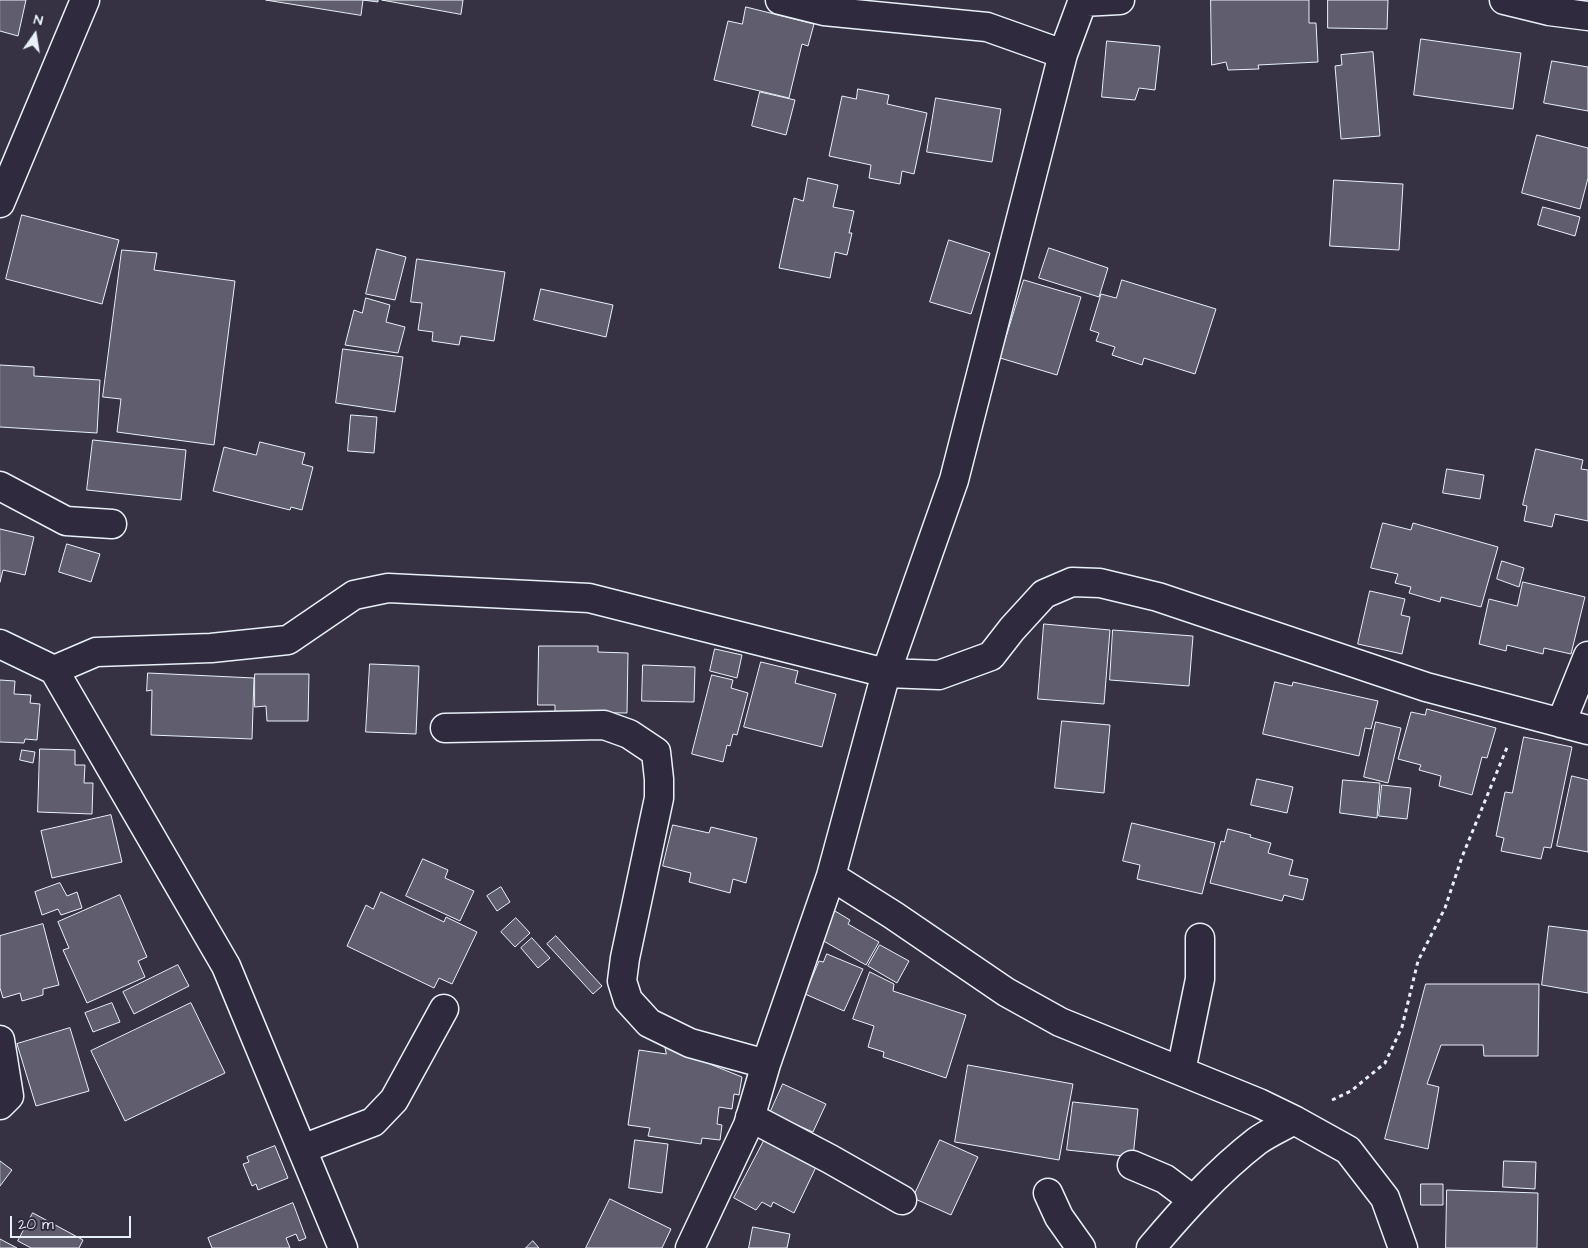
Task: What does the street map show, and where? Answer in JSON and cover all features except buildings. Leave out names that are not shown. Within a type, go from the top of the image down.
[{"type":"street","points":[[0,203],[85,0]]},
{"type":"street","points":[[780,0],[824,11],[987,27],[1063,54]]},
{"type":"street","points":[[690,1248],[750,1117],[766,1064],[831,876],[886,673],[954,480],[1063,54],[1082,1],[1120,0]]},
{"type":"street","points":[[1504,0],[1549,11],[1588,16]]},
{"type":"street","points":[[0,486],[66,521],[112,524]]},
{"type":"street","points":[[54,670],[96,652],[211,648],[288,640],[354,595],[388,588],[590,598],[886,673],[939,675],[991,656],[1012,629],[1044,594],[1072,582],[1100,583],[1158,597],[1426,687],[1588,730]]},
{"type":"street","points":[[0,644],[54,670],[226,966],[343,1248]]},
{"type":"street","points":[[1561,723],[1588,656]]},
{"type":"street","points":[[445,728],[604,725],[629,734],[656,752],[659,798],[625,958],[622,981],[628,1000],[649,1023],[690,1043],[766,1064]]},
{"type":"street","points":[[831,876],[893,915],[1006,992],[1060,1022],[1258,1103],[1294,1120],[1348,1150],[1385,1198],[1403,1248]]},
{"type":"street","points":[[1182,1071],[1200,979],[1200,938]]},
{"type":"street","points":[[302,1149],[373,1122],[394,1100],[444,1009]]},
{"type":"street","points":[[0,1040],[9,1096],[0,1105]]},
{"type":"street","points":[[750,1117],[902,1200]]},
{"type":"street","points":[[1151,1248],[1193,1200],[1258,1140],[1294,1120]]},
{"type":"street","points":[[1132,1165],[1165,1179],[1193,1200]]},
{"type":"street","points":[[1048,1193],[1059,1217],[1081,1248]]},
{"type":"path","points":[[1294,1120],[1351,1091],[1385,1063],[1402,1027],[1418,962],[1444,908],[1462,858],[1521,712]]}]
